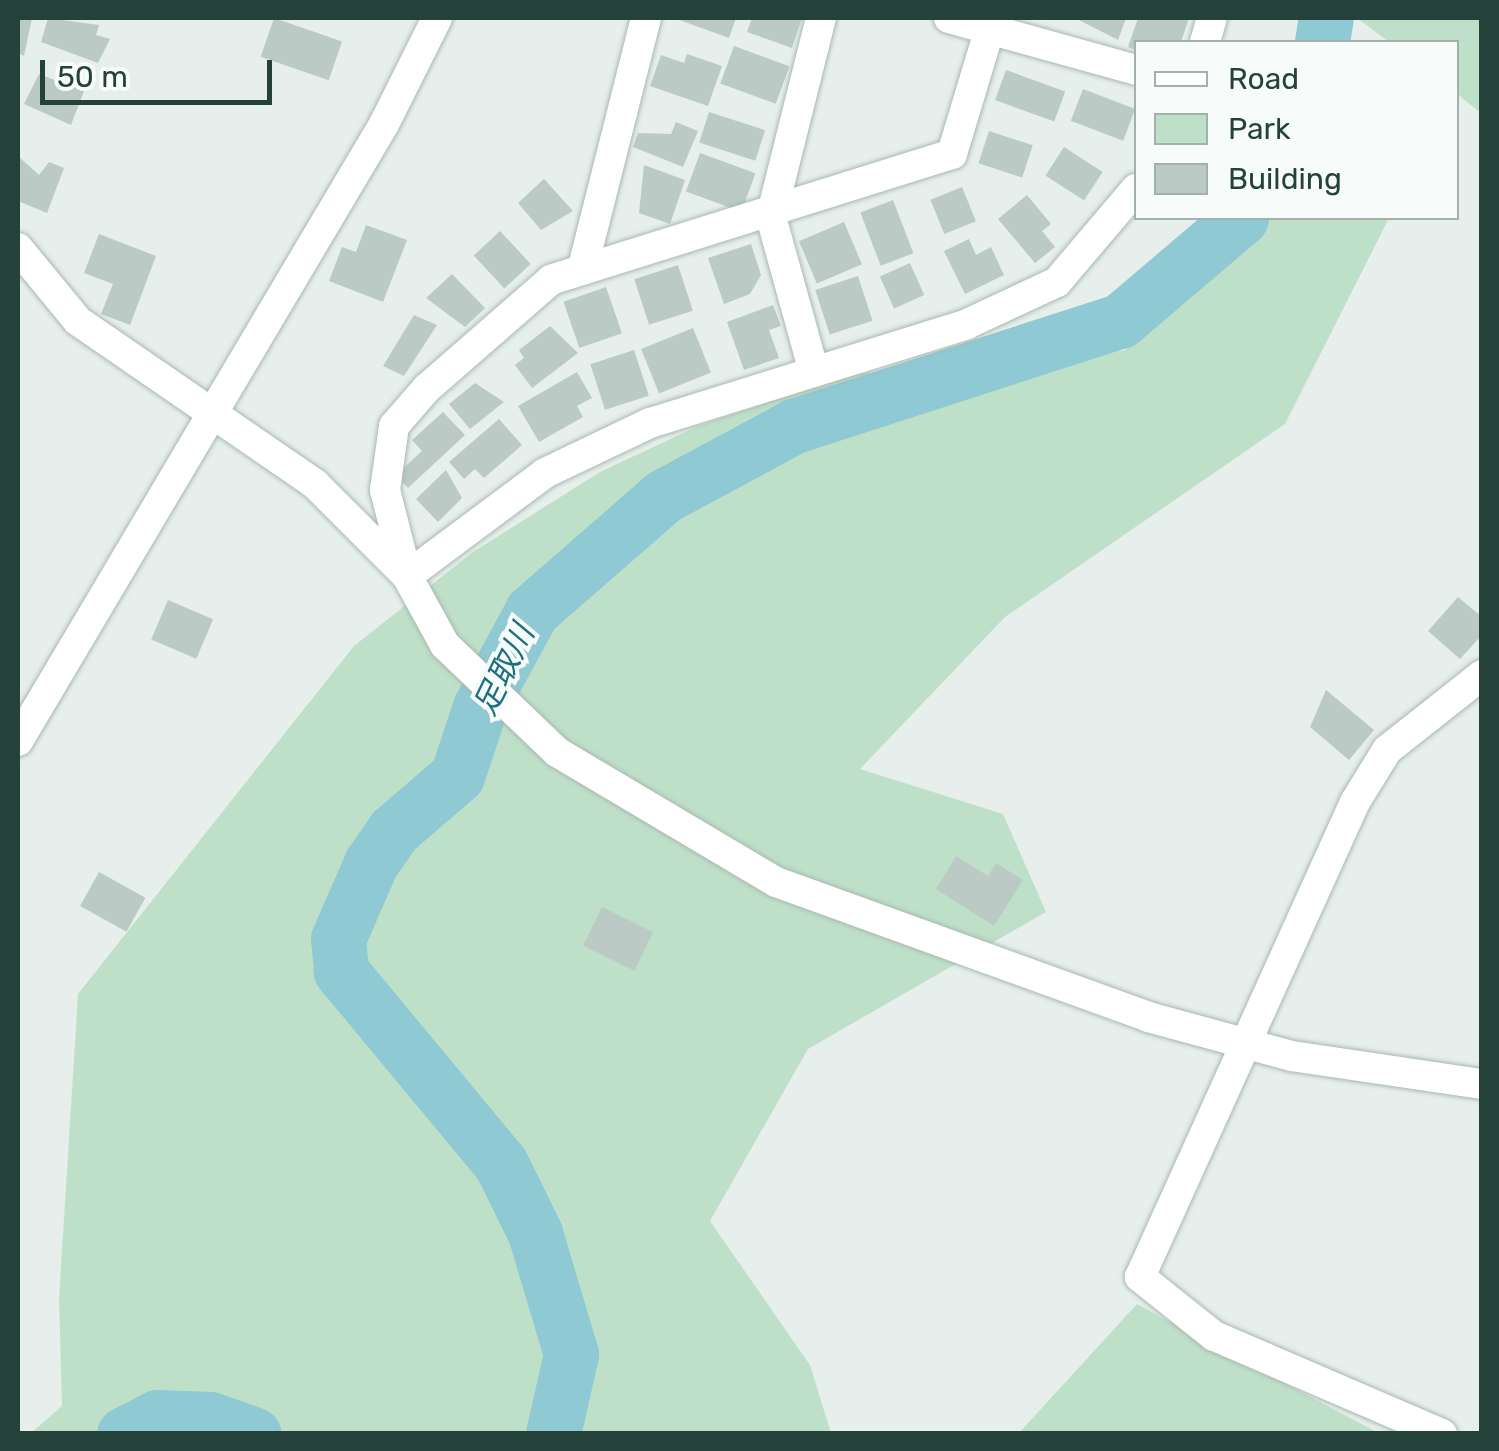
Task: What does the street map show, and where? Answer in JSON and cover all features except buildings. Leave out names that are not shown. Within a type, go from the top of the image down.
[{"type":"street","points":[[18,741],[212,405],[384,124],[437,18]]},
{"type":"street","points":[[583,267],[646,18]]},
{"type":"street","points":[[814,372],[771,217],[821,18]]},
{"type":"street","points":[[949,18],[1134,69]]},
{"type":"street","points":[[990,28],[952,154],[771,217],[583,267],[551,280],[394,426],[386,490],[407,576],[444,645],[521,721],[776,882],[934,945],[1241,1041],[1482,1084]]},
{"type":"street","points":[[407,576],[545,473],[650,422],[967,324],[1058,282],[1134,191]]},
{"type":"street","points":[[18,248],[78,322],[212,405],[316,484],[407,576]]},
{"type":"street","points":[[1442,1434],[1214,1336],[1140,1278],[1241,1041],[1386,750],[1482,675]]},
{"type":"green space","points":[[1357,18],[1481,18],[1481,113],[1459,96],[1459,40],[1386,40]]},
{"type":"green space","points":[[1265,220],[1388,220],[1285,424],[1005,617],[860,769],[1003,814],[1046,912],[808,1049],[710,1221],[810,1365],[831,1433],[30,1434],[62,1406],[59,1298],[78,994],[354,646],[473,552],[600,472],[698,426],[854,374],[1125,350]]},
{"type":"green space","points":[[1137,1304],[1242,1361],[1377,1432],[1018,1434]]},
{"type":"waterway","name":"足取川","points":[[1322,40],[1326,18]]},
{"type":"waterway","name":"足取川","points":[[553,1434],[571,1354],[535,1233],[501,1164],[341,971],[338,939],[371,863],[393,831],[457,776],[480,707],[532,611],[664,496],[794,426],[1120,321],[1239,220]]},
{"type":"waterway","name":"足取川","points":[[124,1434],[157,1417],[210,1419],[253,1434]]}]
